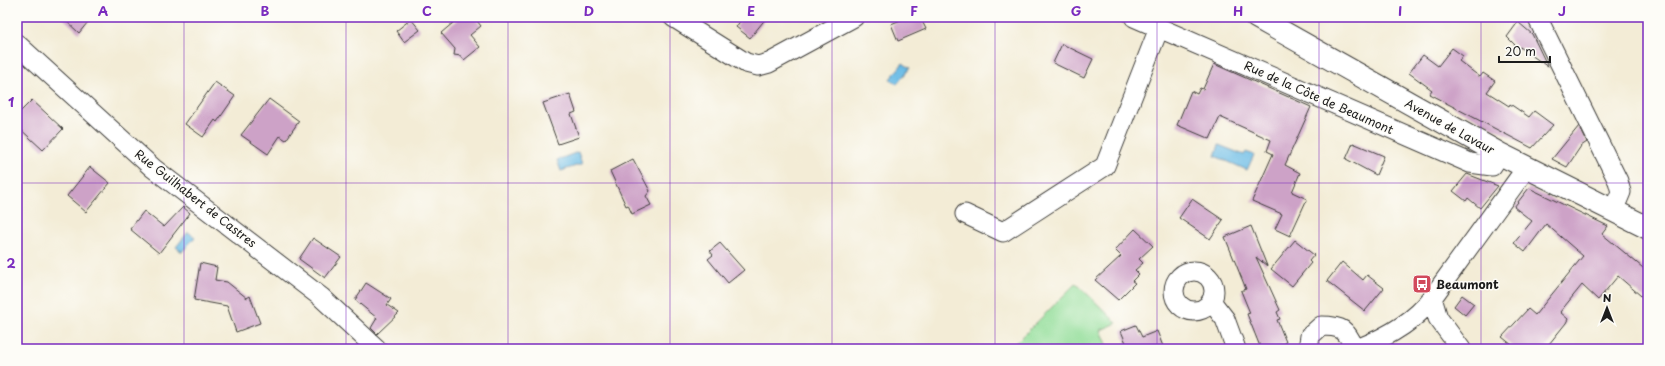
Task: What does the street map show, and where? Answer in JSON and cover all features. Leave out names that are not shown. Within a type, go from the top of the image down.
[{"type":"main road","name":"Avenue de Lavaur","points":[[1256,17],[1500,154],[1648,228]]},
{"type":"street","points":[[673,17],[746,63],[758,66],[769,63],[854,17]]},
{"type":"street","name":"Rue de la Côte de Beaumont","points":[[1134,17],[1470,163],[1492,166],[1500,154]]},
{"type":"street","points":[[1536,17],[1618,181],[1621,192],[1613,211]]},
{"type":"street","points":[[965,214],[1003,232],[1105,166],[1158,28]]},
{"type":"street","name":"Rue Guilhabert de Castres","points":[[17,44],[153,168],[321,297],[377,349]]},
{"type":"street","points":[[1308,349],[1310,336],[1320,326],[1336,326],[1348,334],[1356,349],[1385,338],[1424,309],[1526,167]]},
{"type":"street","points":[[1432,298],[1438,318],[1461,349]]},
{"type":"street","points":[[1211,301],[1225,320],[1236,349]]},
{"type":"green space","points":[[1076,283],[1117,323],[1101,330],[1109,349],[1010,349]]},
{"type":"water","points":[[903,63],[910,68],[897,84],[890,79]]},
{"type":"water","points":[[1219,145],[1244,155],[1246,152],[1254,155],[1247,170],[1215,156]]},
{"type":"water","points":[[578,152],[582,164],[561,171],[557,160]]},
{"type":"water","points":[[188,232],[195,237],[182,252],[176,247]]},
{"type":"building","points":[[62,17],[92,17],[79,33]]},
{"type":"building","points":[[460,17],[474,17],[481,26],[470,35],[480,47],[464,60],[461,56],[454,55],[455,49],[441,33]]},
{"type":"building","points":[[743,17],[767,17],[750,38],[736,27]]},
{"type":"building","points":[[908,17],[920,17],[926,29],[898,41],[891,24]]},
{"type":"building","points":[[411,19],[420,30],[404,42],[396,31]]},
{"type":"building","points":[[1518,22],[1532,34],[1548,67],[1520,47],[1519,49],[1507,37]]},
{"type":"building","points":[[1062,44],[1093,59],[1084,78],[1053,63]]},
{"type":"building","points":[[1452,48],[1463,56],[1459,61],[1480,77],[1483,73],[1495,81],[1487,92],[1509,106],[1510,104],[1529,117],[1534,111],[1553,125],[1532,148],[1429,94],[1432,90],[1409,73],[1423,55],[1438,66]]},
{"type":"building","points":[[1214,64],[1311,107],[1285,165],[1300,173],[1292,192],[1307,199],[1290,236],[1275,229],[1282,214],[1252,201],[1273,154],[1267,151],[1271,140],[1220,117],[1210,139],[1177,125],[1191,91],[1197,94],[1200,88],[1203,89]]},
{"type":"building","points":[[215,82],[235,96],[217,122],[215,120],[203,137],[185,124]]},
{"type":"building","points":[[570,94],[576,112],[571,114],[579,137],[558,144],[543,103]]},
{"type":"building","points":[[269,99],[299,121],[286,140],[280,136],[268,154],[241,135]]},
{"type":"building","points":[[32,100],[63,129],[43,150],[17,126],[17,115]]},
{"type":"building","points":[[1579,126],[1587,142],[1581,146],[1567,167],[1552,159]]},
{"type":"building","points":[[1353,143],[1384,156],[1376,175],[1346,159]]},
{"type":"building","points":[[633,159],[650,191],[646,196],[651,205],[632,214],[628,205],[626,206],[610,171]]},
{"type":"building","points":[[90,167],[110,183],[86,212],[67,196]]},
{"type":"building","points":[[1467,174],[1498,186],[1480,208],[1468,198],[1466,201],[1453,191]]},
{"type":"building","points":[[1529,188],[1608,226],[1602,234],[1648,272],[1648,302],[1618,276],[1598,300],[1582,285],[1560,312],[1568,319],[1545,349],[1517,349],[1502,337],[1528,309],[1535,315],[1583,256],[1546,224],[1525,252],[1514,243],[1532,221],[1514,207]]},
{"type":"building","points":[[1192,199],[1223,220],[1210,239],[1179,218]]},
{"type":"building","points":[[183,207],[190,213],[159,253],[130,229],[144,211],[164,227]]},
{"type":"building","points":[[1251,226],[1267,266],[1256,257],[1280,310],[1277,312],[1280,319],[1277,320],[1286,342],[1280,345],[1281,349],[1261,349],[1247,314],[1250,313],[1241,291],[1246,289],[1225,237]]},
{"type":"building","points":[[1135,229],[1153,246],[1139,259],[1143,263],[1135,270],[1139,274],[1132,281],[1135,283],[1118,300],[1095,280],[1121,256],[1115,250]]},
{"type":"building","points":[[313,238],[341,257],[325,278],[299,259]]},
{"type":"building","points":[[1295,240],[1314,255],[1309,261],[1311,263],[1292,286],[1271,269]]},
{"type":"building","points":[[720,243],[744,270],[728,283],[708,259],[713,255],[710,251]]},
{"type":"building","points":[[1342,262],[1363,280],[1367,275],[1384,288],[1365,311],[1327,281]]},
{"type":"building","points":[[200,263],[217,267],[215,280],[227,282],[247,298],[250,296],[260,323],[236,332],[227,306],[194,300]]},
{"type":"building","points":[[366,283],[391,299],[387,305],[399,313],[377,334],[371,328],[377,318],[355,300]]},
{"type":"building","points":[[1462,295],[1474,304],[1465,315],[1454,306]]},
{"type":"building","points":[[1136,325],[1142,337],[1157,331],[1164,349],[1113,349],[1126,343],[1121,331]]},
{"type":"place","name":"Beaumont","points":[[1422,284]]}]
